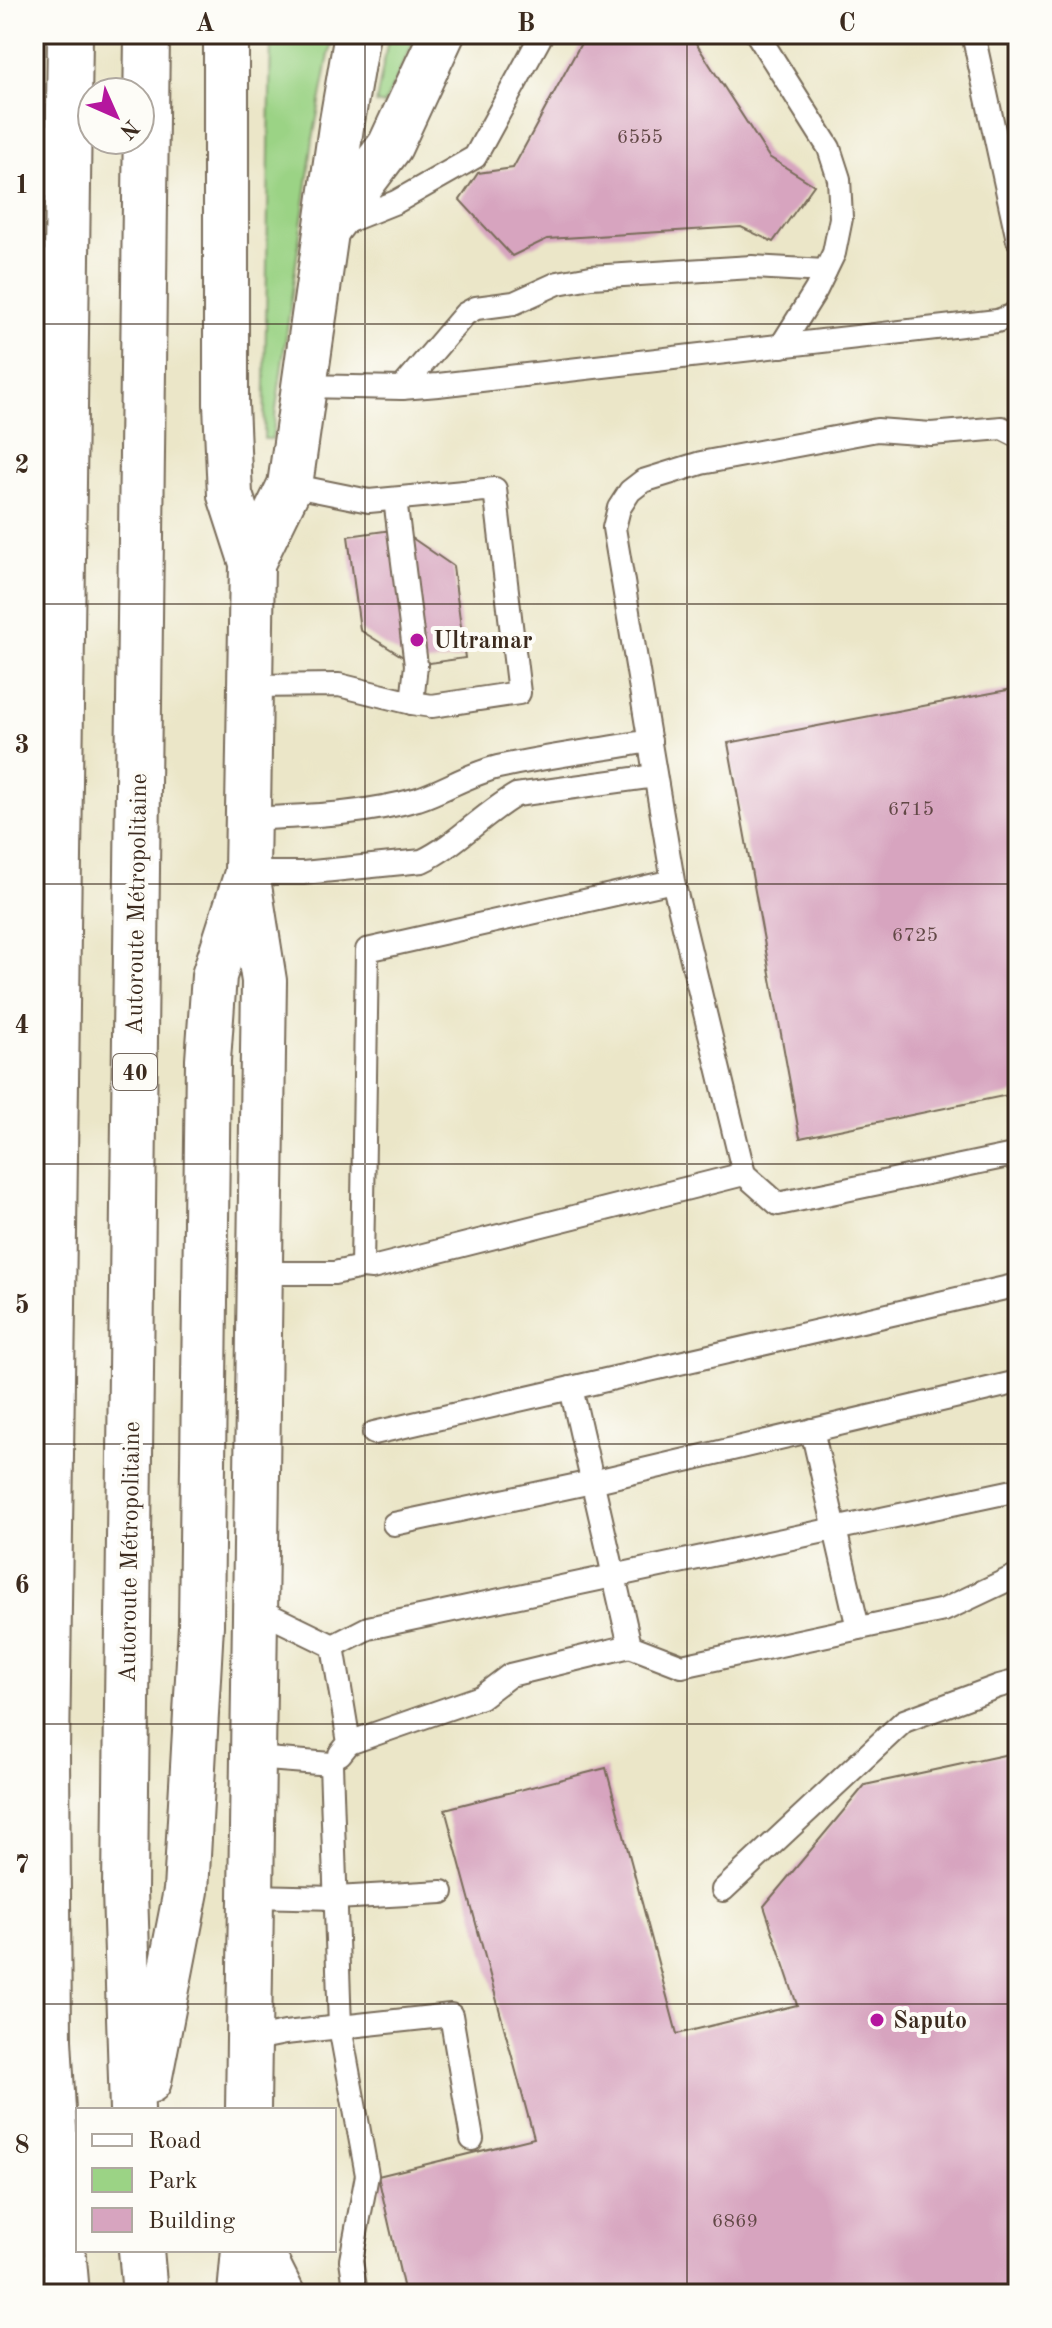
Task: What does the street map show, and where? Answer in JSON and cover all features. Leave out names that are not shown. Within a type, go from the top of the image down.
[{"type":"main road","points":[[67,2294],[49,2040],[47,1837],[70,34]]},
{"type":"main road","name":"Autoroute Métropolitaine","points":[[132,2108],[125,1891],[147,34]]},
{"type":"main road","points":[[226,34],[226,404],[230,495],[252,563],[247,873],[264,981],[248,2108]]},
{"type":"main road","points":[[252,563],[290,485],[357,34]]},
{"type":"main road","points":[[327,230],[390,146],[442,34]]},
{"type":"main road","points":[[143,2108],[186,1891],[201,1625],[208,1060],[214,976],[247,873]]},
{"type":"main road","points":[[34,1761],[47,1837]]},
{"type":"main road","points":[[141,2252],[145,2294]]},
{"type":"main road","points":[[240,2294],[244,2252]]},
{"type":"main road","points":[[261,2252],[282,2294]]},
{"type":"lane","points":[[327,230],[396,202],[475,157],[542,34]]},
{"type":"lane","points":[[757,34],[829,148],[839,179],[841,218],[834,253],[781,346]]},
{"type":"lane","points":[[973,34],[1018,240]]},
{"type":"lane","points":[[402,388],[465,314],[476,308],[514,303],[558,283],[591,277],[752,267],[825,271]]},
{"type":"lane","points":[[303,386],[402,388],[997,321],[1018,310]]},
{"type":"lane","points":[[1018,436],[1002,428],[931,434],[877,430],[701,463],[643,481],[630,491],[619,508],[614,528],[673,881],[744,1174],[778,1204],[1018,1154]]},
{"type":"lane","points":[[250,686],[339,685],[432,706],[519,693],[495,489],[369,501],[290,485]]},
{"type":"lane","points":[[395,499],[416,665],[412,703]]},
{"type":"lane","points":[[247,819],[385,807],[422,797],[467,777],[497,768],[650,741]]},
{"type":"lane","points":[[247,873],[303,873],[422,861],[436,855],[516,795],[655,776]]},
{"type":"lane","points":[[362,1267],[367,950],[673,881]]},
{"type":"lane","points":[[261,1273],[334,1273],[372,1268],[744,1174]]},
{"type":"lane","points":[[374,1433],[1018,1285]]},
{"type":"lane","points":[[394,1524],[592,1482],[1018,1382]]},
{"type":"lane","points":[[571,1388],[630,1646]]},
{"type":"lane","points":[[812,1430],[858,1628]]},
{"type":"lane","points":[[333,1646],[368,1628],[1018,1490]]},
{"type":"lane","points":[[356,2294],[351,2260],[367,2175],[340,2027],[331,1764],[349,1743],[481,1697],[510,1675],[630,1646],[682,1666],[944,1610],[1018,1575]]},
{"type":"lane","points":[[257,1609],[333,1646]]},
{"type":"lane","points":[[333,1646],[349,1743]]},
{"type":"lane","points":[[723,1890],[904,1721],[1018,1681]]},
{"type":"lane","points":[[254,1758],[331,1764]]},
{"type":"lane","points":[[252,1896],[336,1898],[442,1892]]},
{"type":"lane","points":[[250,2040],[451,2015],[472,2139]]},
{"type":"green space","points":[[271,34],[333,34],[313,139],[272,439],[264,439]]},
{"type":"green space","points":[[389,34],[417,34],[384,105],[376,103]]},
{"type":"building","points":[[586,34],[690,34],[769,157],[814,185],[773,242],[741,227],[547,239],[512,256],[460,200],[478,173],[513,168]]},
{"type":"building","points":[[399,529],[453,566],[465,658],[416,665],[360,630],[348,536]]},
{"type":"building","points":[[1018,688],[1018,1093],[800,1138],[728,743]]},
{"type":"building","name":"Saputo","points":[[1018,1752],[1018,2294],[405,2294],[378,2176],[534,2138],[445,1809],[606,1768],[677,2034],[797,2005],[764,1906],[865,1785]]},
{"type":"place","name":"Ultramar","points":[[417,640]]},
{"type":"place","name":"Saputo","points":[[877,2020]]}]
